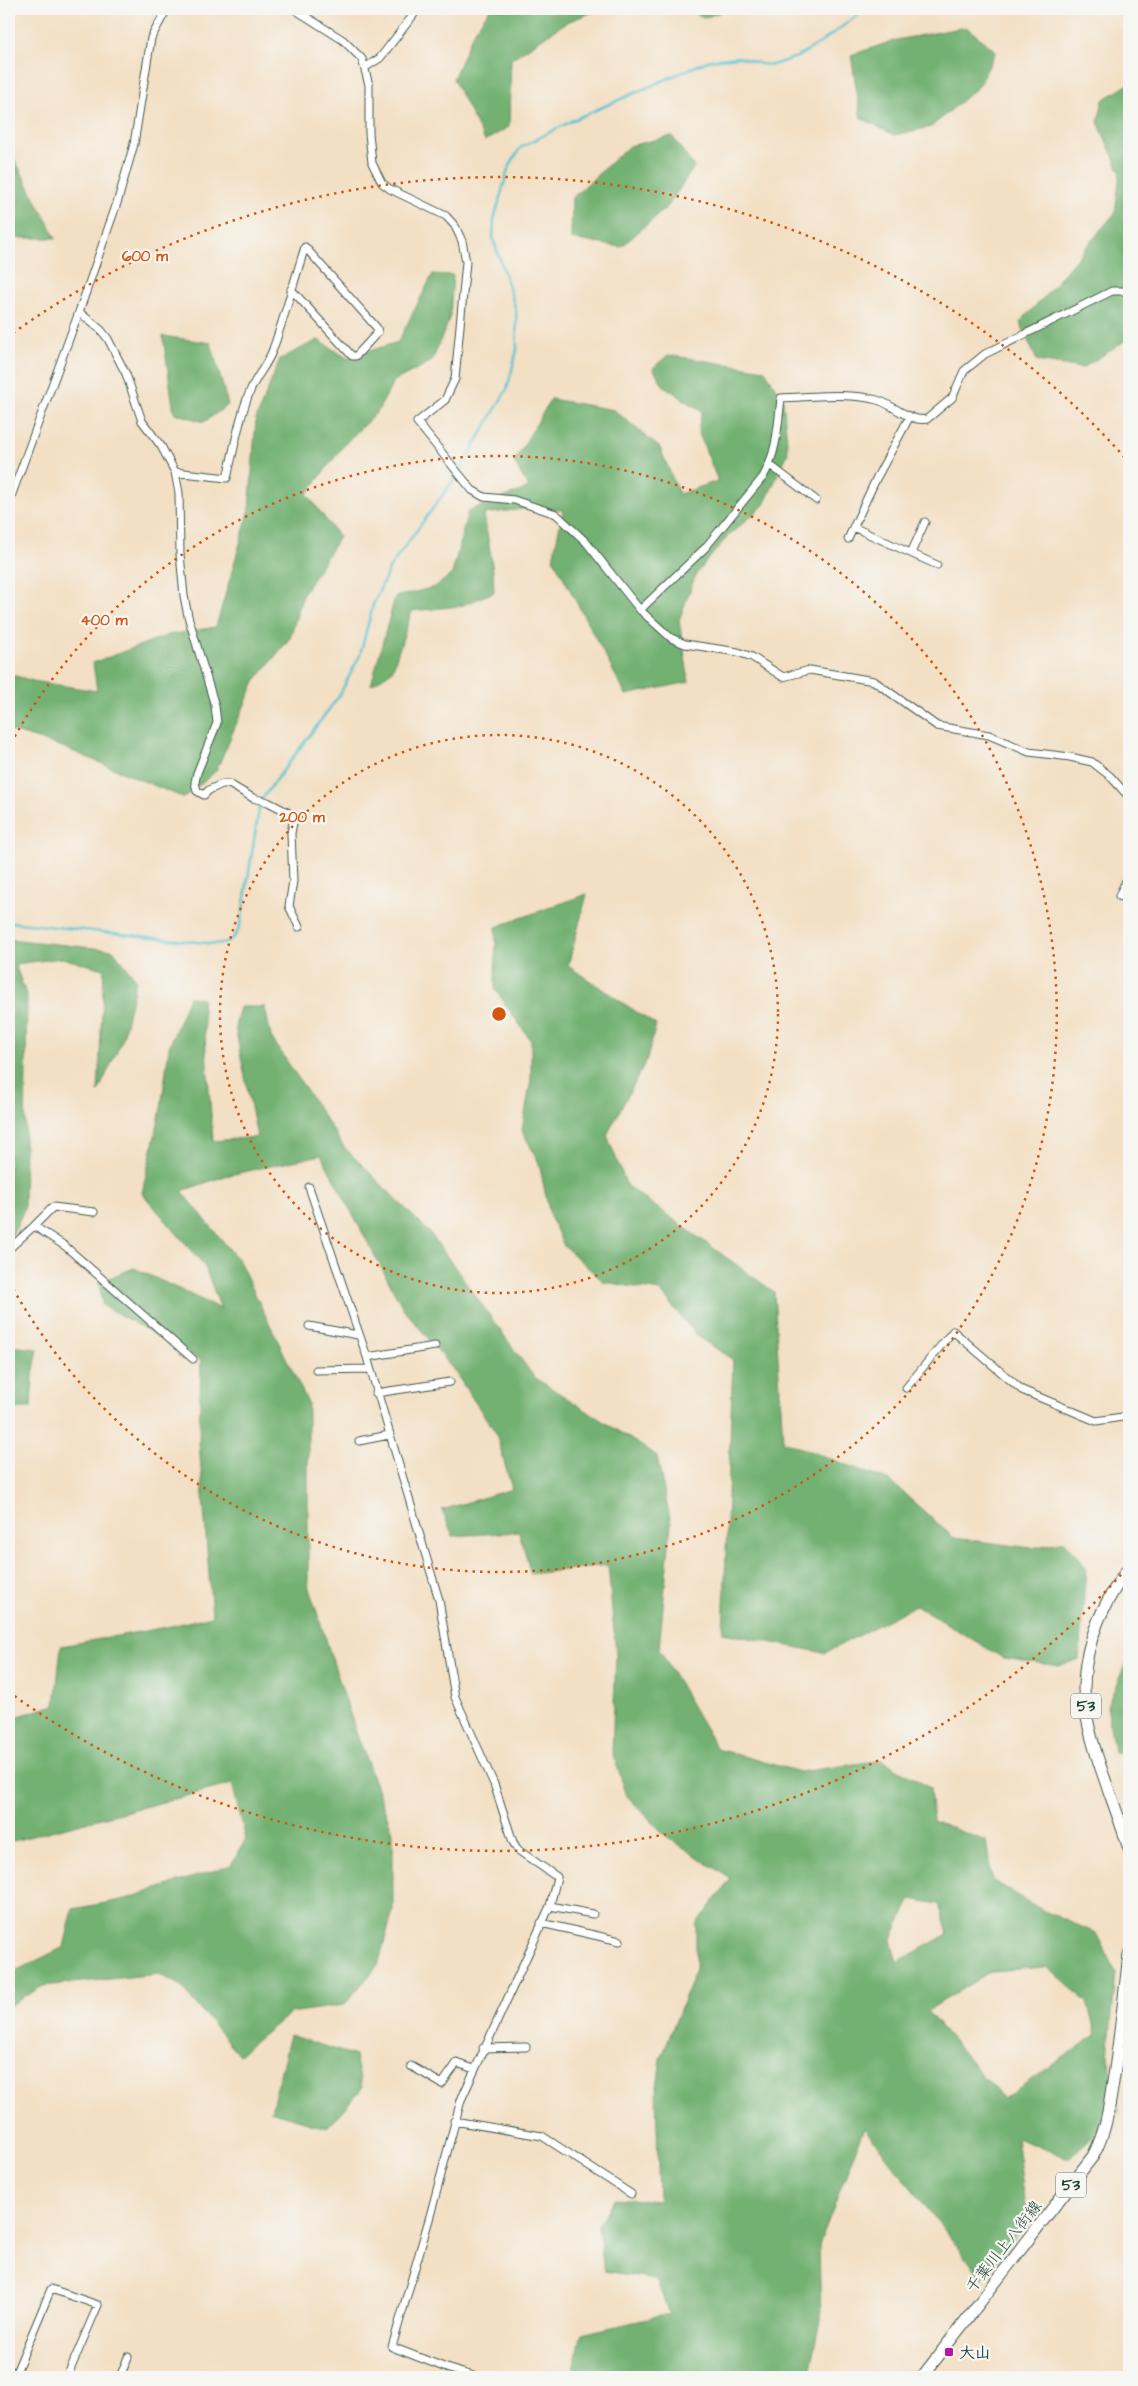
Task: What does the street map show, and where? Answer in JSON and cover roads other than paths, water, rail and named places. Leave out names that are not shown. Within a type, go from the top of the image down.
[{"type":"main road","name":"53","points":[[1129,1568],[1118,1583],[1089,1642],[1085,1675],[1087,1717],[1129,1849]]},
{"type":"main road","name":"千葉川上八街線","points":[[922,2377],[1093,2156],[1102,2141],[1118,2054],[1129,1954]]},
{"type":"street","points":[[9,502],[118,200],[134,144],[151,38],[167,9]]},
{"type":"street","points":[[294,9],[343,40],[356,51],[366,67],[370,85],[369,133],[372,163],[376,174],[390,189],[446,216],[455,226],[462,242],[466,262],[458,362],[452,389],[440,405],[417,422],[478,494],[526,503],[556,514],[586,542],[640,610],[671,638],[685,644],[738,652],[752,657],[783,677],[810,670],[865,677],[874,680],[937,726],[989,735],[1029,752],[1092,762],[1110,776],[1129,797]]},
{"type":"street","points":[[366,67],[380,58],[418,9]]},
{"type":"street","points":[[175,472],[227,478],[246,400],[257,375],[266,365],[272,351],[291,289],[305,247],[377,328],[378,332],[356,356],[352,356],[291,289]]},
{"type":"street","points":[[640,610],[705,548],[753,492],[770,465],[776,441],[781,398],[859,396],[879,400],[910,416],[922,420],[927,419],[952,398],[964,370],[985,354],[1112,290],[1129,290]]},
{"type":"street","points":[[79,312],[101,330],[108,339],[126,374],[142,421],[161,446],[175,472],[179,493],[180,554],[184,596],[218,723],[197,773],[195,782],[197,791],[204,795],[209,790],[222,784],[229,784],[253,798],[268,802],[297,818],[293,823],[291,833],[292,881],[289,906],[299,927]]},
{"type":"street","points":[[848,539],[876,479],[910,416]]},
{"type":"street","points":[[770,465],[816,500]]},
{"type":"street","points":[[911,553],[926,522]]},
{"type":"street","points":[[854,527],[937,565]]},
{"type":"street","points":[[1129,874],[1119,896],[1129,900]]},
{"type":"street","points":[[309,1187],[367,1357],[376,1393],[439,1600],[455,1697],[494,1784],[513,1842],[523,1853],[558,1877],[550,1906],[483,2048],[454,2121],[430,2216],[392,2347],[449,2369],[477,2377]]},
{"type":"street","points":[[9,1248],[53,1207],[94,1212]]},
{"type":"street","points":[[34,1226],[65,1246],[193,1359]]},
{"type":"street","points":[[309,1326],[358,1334]]},
{"type":"street","points":[[906,1388],[953,1331],[1022,1390],[1096,1421],[1129,1416]]},
{"type":"street","points":[[367,1357],[435,1346]]},
{"type":"street","points":[[316,1370],[370,1369]]},
{"type":"street","points":[[376,1393],[450,1382]]},
{"type":"street","points":[[359,1441],[390,1435]]},
{"type":"street","points":[[550,1906],[593,1914]]},
{"type":"street","points":[[541,1923],[620,1941]]},
{"type":"street","points":[[483,2048],[526,2047]]},
{"type":"street","points":[[1118,2054],[1129,2061]]},
{"type":"street","points":[[411,2066],[442,2084],[457,2062],[474,2069]]},
{"type":"street","points":[[454,2121],[542,2136],[631,2194]]},
{"type":"street","points":[[14,2377],[51,2289],[98,2305],[66,2377]]},
{"type":"street","points":[[120,2377],[128,2357]]},
{"type":"waterway","points":[[9,922],[215,944],[225,943],[235,935],[240,927],[259,809],[264,796],[339,696],[360,655],[373,605],[390,567],[460,471],[507,389],[517,350],[516,310],[493,238],[494,220],[508,169],[520,148],[573,120],[710,60],[739,57],[761,64],[772,65],[797,57],[820,43],[866,9]]},
{"type":"place","name":"大山","points":[[949,2352]]}]
